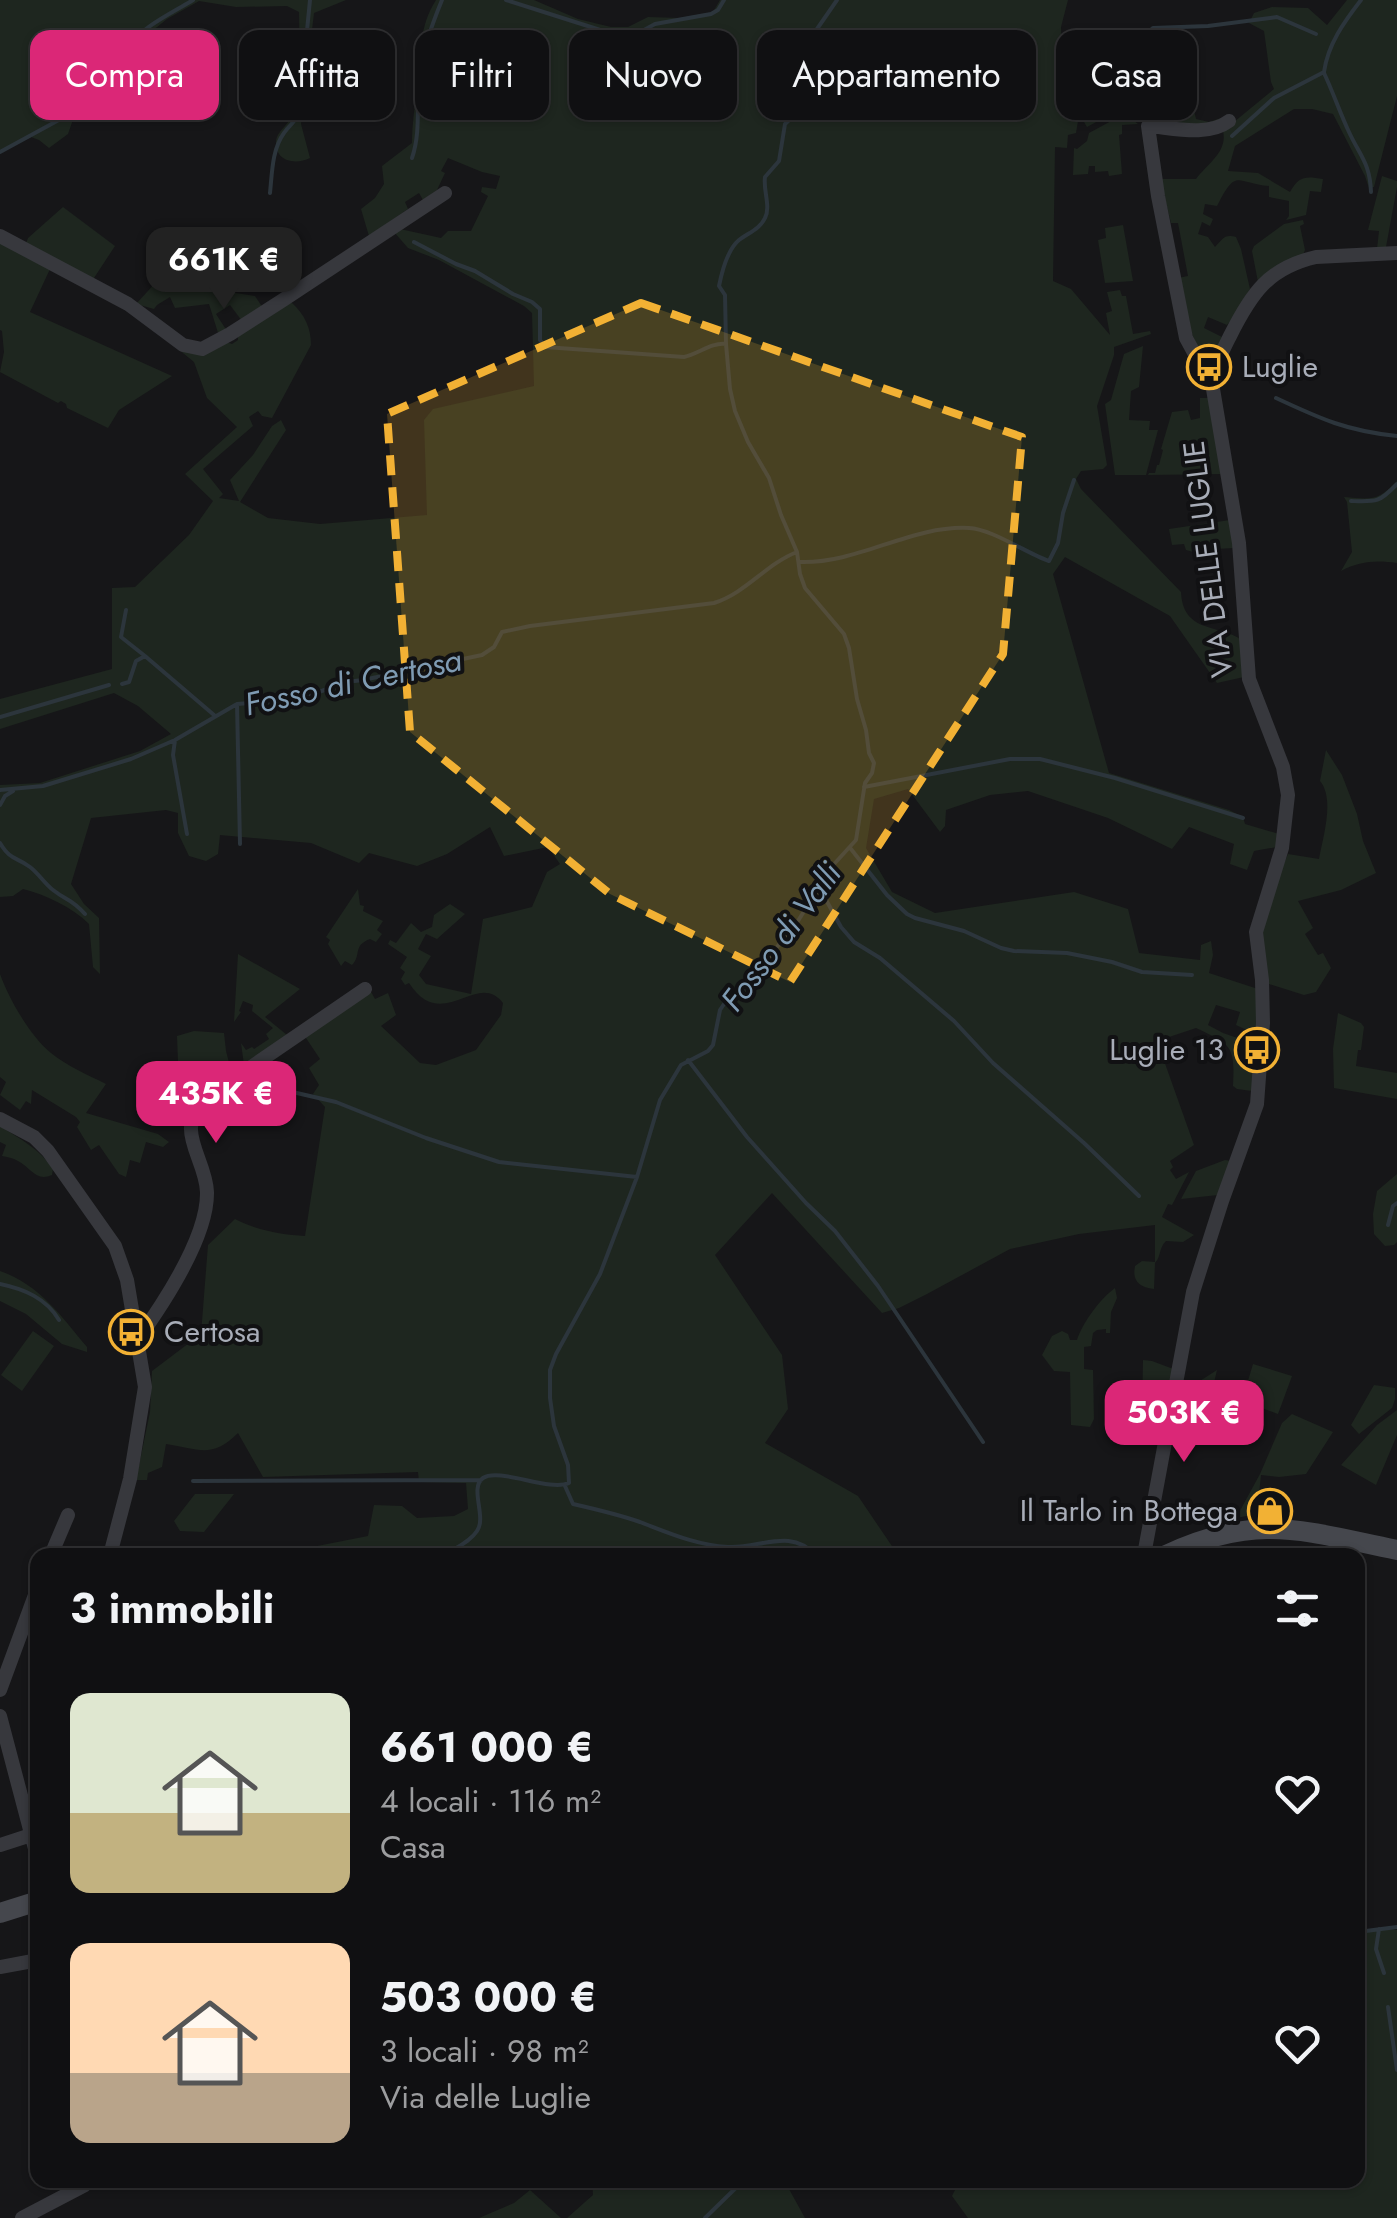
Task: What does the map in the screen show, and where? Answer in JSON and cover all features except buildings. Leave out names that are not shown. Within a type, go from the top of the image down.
[{"type":"main road","points":[[1184,1548],[1219,1534],[1254,1528],[1292,1529],[1397,1550]]},
{"type":"main road","points":[[0,1914],[30,1904]]},
{"type":"street","points":[[1213,390],[1186,338],[1148,126],[1214,129],[1229,121]]},
{"type":"street","points":[[0,236],[128,304],[183,345],[202,349],[292,295],[445,193]]},
{"type":"street","name":"VIA DELLE LUGLIE","points":[[1145,1548],[1193,1292],[1257,1104],[1263,1023],[1256,932],[1282,848],[1288,795],[1282,766],[1249,679],[1239,543],[1213,390],[1217,364],[1246,304],[1269,278],[1316,257],[1397,253]]},
{"type":"street","points":[[138,1339],[184,1266],[205,1207],[206,1181],[192,1142],[191,1121],[196,1108],[365,990]]},
{"type":"street","points":[[0,1119],[44,1145],[114,1246],[123,1266],[145,1377],[145,1397],[112,1548]]},
{"type":"street","points":[[54,1548],[68,1515]]},
{"type":"street","points":[[1214,1548],[1219,1534]]},
{"type":"street","points":[[0,1690],[30,1609]]},
{"type":"street","points":[[0,1716],[3,1744],[30,1834],[0,1845]]},
{"type":"street","points":[[0,1967],[30,1961]]},
{"type":"street","points":[[22,2218],[78,2188]]},
{"type":"highlighted area","points":[[641,303],[1022,437],[1003,654],[790,982],[610,894],[410,732],[387,414]]},
{"type":"shaded area","points":[[0,0],[346,0],[314,13],[312,30],[299,30],[299,12],[287,6],[236,7],[199,1],[153,30],[30,30],[30,120],[73,120],[68,134],[49,148],[31,137],[0,153]]},
{"type":"shaded area","points":[[436,0],[534,0],[578,19],[628,27],[648,17],[680,18],[713,12],[720,0],[1068,0],[1061,30],[1056,30],[1056,120],[1100,120],[1087,127],[1078,121],[1076,133],[1068,135],[1067,148],[1055,147],[1053,281],[1071,289],[1110,335],[1106,313],[1112,311],[1107,292],[1120,290],[1126,296],[1133,334],[1151,334],[1114,347],[1097,406],[1107,465],[1081,471],[1076,479],[1081,489],[1181,592],[1183,605],[1194,620],[1241,639],[1244,677],[1217,683],[1170,616],[1065,557],[1053,574],[1109,773],[1229,810],[1243,817],[1245,824],[1279,834],[1277,847],[1254,851],[1247,870],[1230,864],[1234,844],[1189,827],[1172,849],[1108,818],[1028,791],[990,795],[946,810],[945,826],[940,832],[908,789],[874,799],[866,848],[892,892],[935,913],[1074,892],[1128,909],[1139,953],[1200,960],[1201,945],[1211,941],[1209,973],[1258,989],[1259,1028],[1253,1033],[1236,1025],[1240,1012],[1216,1005],[1208,1025],[1252,1043],[1257,1052],[1252,1091],[1233,1086],[1229,1048],[1208,1034],[1196,1028],[1157,1041],[1194,1145],[1170,1161],[1176,1179],[1189,1172],[1162,1217],[1194,1235],[1183,1242],[1164,1243],[1155,1263],[1154,1289],[1138,1282],[1134,1271],[1142,1261],[1155,1262],[1155,1225],[1079,1234],[1010,1249],[899,1308],[882,1313],[772,1193],[715,1255],[782,1355],[788,1409],[765,1443],[858,1496],[893,1548],[307,1548],[368,1536],[374,1505],[402,1506],[417,1518],[454,1516],[468,1509],[466,1483],[419,1482],[418,1472],[263,1477],[238,1433],[212,1449],[166,1444],[162,1467],[148,1473],[147,1480],[136,1480],[150,1412],[152,1371],[201,1334],[208,1245],[235,1219],[269,1231],[305,1236],[325,1107],[313,1094],[319,1085],[309,1068],[320,1059],[304,1035],[370,990],[375,999],[388,993],[396,1015],[381,1026],[420,1063],[436,1065],[476,1050],[501,1015],[503,1003],[482,993],[447,1003],[434,1003],[422,997],[401,979],[405,972],[400,968],[407,957],[388,944],[390,940],[396,943],[411,923],[421,932],[432,927],[434,915],[450,904],[465,914],[437,939],[426,934],[418,949],[431,956],[419,975],[426,984],[471,994],[483,919],[532,907],[547,872],[560,864],[548,847],[504,856],[490,827],[447,854],[417,866],[369,853],[359,863],[311,843],[220,835],[218,854],[206,861],[189,856],[178,833],[178,813],[166,810],[91,818],[71,884],[99,918],[100,974],[93,967],[89,924],[82,918],[58,902],[23,889],[13,896],[0,897],[0,785],[40,783],[140,751],[171,734],[138,706],[114,693],[0,729],[0,699],[112,669],[112,588],[135,587],[189,535],[213,501],[185,474],[237,427],[207,398],[194,362],[136,315],[50,269],[30,312],[172,376],[119,410],[108,428],[0,372],[4,352],[0,330],[0,240],[139,314],[192,352],[205,353],[226,342],[232,344],[238,340],[238,334],[287,302],[292,303],[306,322],[311,345],[272,418],[258,411],[249,417],[253,426],[203,469],[223,494],[219,498],[239,501],[230,480],[281,420],[286,430],[240,502],[268,518],[320,524],[427,515],[424,420],[433,409],[534,386],[532,313],[439,260],[408,248],[394,232],[400,229],[441,238],[448,231],[471,231],[488,196],[481,192],[482,187],[496,189],[500,176],[448,158],[437,190],[423,200],[419,193],[405,202],[408,209],[369,236],[361,209],[384,184],[382,166],[412,143],[415,102],[415,120],[549,120],[549,30],[424,30]]},
{"type":"shaded area","points":[[1347,0],[1397,0],[1397,96],[1374,187],[1369,188],[1333,114],[1294,109],[1235,146],[1228,171],[1258,173],[1290,192],[1303,178],[1323,179],[1321,192],[1310,191],[1306,215],[1286,220],[1289,201],[1269,197],[1269,186],[1238,180],[1229,186],[1217,206],[1205,204],[1203,214],[1213,219],[1210,226],[1202,222],[1198,234],[1208,237],[1215,247],[1226,237],[1236,237],[1250,289],[1227,325],[1208,317],[1204,328],[1222,337],[1212,360],[1209,355],[1202,359],[1184,312],[1178,278],[1188,276],[1178,223],[1171,223],[1160,179],[1196,179],[1220,151],[1223,131],[1274,89],[1264,31],[1249,23],[1254,13],[1272,7],[1308,8],[1327,25]]},
{"type":"shaded area","points":[[1221,118],[1223,121],[1212,125],[1153,121],[1209,122]]},
{"type":"shaded area","points":[[289,120],[301,120],[310,158],[283,158],[277,149],[278,134]]},
{"type":"shaded area","points":[[1113,120],[1133,120],[1138,124],[1122,125],[1122,174],[1109,176],[1108,171],[1095,172],[1095,166],[1089,166],[1088,174],[1073,175],[1074,148],[1087,141],[1089,133]]},
{"type":"shaded area","points":[[1382,176],[1397,181],[1397,187],[1386,247],[1377,249],[1379,231],[1368,230]]},
{"type":"shaded area","points":[[63,207],[115,246],[92,281],[25,246],[28,238]]},
{"type":"shaded area","points":[[1303,220],[1302,257],[1258,282],[1254,246],[1284,224]]},
{"type":"shaded area","points":[[1123,225],[1133,281],[1105,283],[1098,240],[1106,238],[1105,228]]},
{"type":"shaded area","points":[[214,263],[216,292],[255,296],[263,308],[242,321],[230,305],[216,314],[227,331],[219,336],[209,304],[175,308],[170,297],[154,309],[136,304],[169,268]]},
{"type":"shaded area","points":[[1143,346],[1139,387],[1131,391],[1129,420],[1150,421],[1149,430],[1158,430],[1146,475],[1115,475],[1105,404],[1111,400],[1124,354]]},
{"type":"shaded area","points":[[1200,398],[1210,398],[1223,474],[1148,475],[1155,473],[1159,465],[1172,412],[1188,410],[1191,420],[1200,418]]},
{"type":"shaded area","points":[[1397,481],[1397,563],[1368,562],[1341,571],[1352,552],[1344,497],[1373,498]]},
{"type":"shaded area","points":[[1230,520],[1234,548],[1197,553],[1186,550],[1184,544],[1172,545],[1169,529]]},
{"type":"shaded area","points":[[1326,750],[1342,775],[1376,873],[1341,890],[1298,901],[1313,928],[1305,934],[1331,968],[1316,992],[1304,995],[1266,983],[1258,940],[1288,854],[1319,859],[1327,808],[1320,781]]},
{"type":"shaded area","points":[[358,889],[363,911],[383,921],[377,930],[382,934],[376,942],[370,939],[361,945],[352,965],[345,961],[341,966],[326,937]]},
{"type":"shaded area","points":[[238,954],[300,989],[265,1017],[287,1035],[244,1065],[241,1043],[246,1050],[254,1049],[269,1039],[266,1034],[273,1028],[252,1011],[253,1005],[243,1001],[234,1022]]},
{"type":"shaded area","points":[[0,974],[21,1016],[43,1046],[106,1084],[86,1113],[158,1134],[169,1142],[163,1147],[146,1142],[140,1163],[130,1160],[126,1177],[119,1174],[99,1145],[91,1150],[77,1127],[80,1122],[76,1117],[32,1090],[31,1104],[26,1101],[20,1110],[0,1095],[6,1082],[0,1077]]},
{"type":"shaded area","points":[[1338,1013],[1364,1027],[1356,1066],[1397,1073],[1397,1099],[1334,1088],[1333,1049]]},
{"type":"shaded area","points":[[194,1031],[224,1033],[232,1074],[211,1089],[216,1078],[211,1074],[206,1079],[194,1068],[178,1062],[177,1036]]},
{"type":"shaded area","points":[[0,1126],[42,1156],[53,1169],[52,1175],[38,1175],[18,1161],[2,1156],[6,1145],[0,1142]]},
{"type":"shaded area","points":[[1231,1161],[1218,1195],[1181,1199],[1196,1171]]},
{"type":"shaded area","points":[[1397,1174],[1397,1242],[1385,1246],[1374,1234],[1373,1214],[1377,1191]]},
{"type":"shaded area","points":[[0,1271],[27,1284],[49,1303],[87,1347],[87,1352],[62,1344],[26,1314],[0,1301]]},
{"type":"shaded area","points":[[1115,1288],[1117,1298],[1111,1312],[1110,1333],[1097,1330],[1091,1346],[1084,1347],[1084,1369],[1093,1370],[1094,1419],[1090,1427],[1071,1425],[1070,1372],[1054,1371],[1042,1355],[1052,1336],[1062,1331],[1070,1340],[1077,1340],[1093,1311]]},
{"type":"shaded area","points":[[33,1331],[54,1346],[22,1391],[1,1375]]},
{"type":"shaded area","points":[[1143,1360],[1176,1370],[1167,1414],[1142,1411]]},
{"type":"shaded area","points":[[1253,1364],[1292,1376],[1278,1414],[1245,1402],[1236,1431],[1175,1415],[1181,1393],[1217,1370],[1210,1400],[1234,1404],[1236,1400],[1242,1401]]},
{"type":"shaded area","points":[[1374,1385],[1395,1388],[1395,1399],[1392,1408],[1359,1434],[1351,1425]]},
{"type":"shaded area","points":[[1397,1410],[1397,1435],[1376,1485],[1341,1465],[1377,1425]]},
{"type":"shaded area","points":[[1292,1414],[1333,1432],[1306,1474],[1261,1475],[1257,1514],[1236,1518],[1282,1423]]},
{"type":"shaded area","points":[[195,1494],[234,1494],[204,1532],[180,1531],[174,1521]]},
{"type":"shaded area","points":[[1397,1930],[1397,2218],[968,2218],[952,2196],[956,2188],[1365,2188],[1365,1932]]},
{"type":"shaded area","points":[[593,2188],[788,2188],[805,2218],[567,2218],[593,2195]]},
{"type":"shaded area","points":[[530,2190],[561,2218],[479,2218],[514,2203]]},
{"type":"waterway","points":[[0,152],[112,90],[134,39],[193,0]]},
{"type":"waterway","points":[[270,193],[277,146],[299,112],[310,0]]},
{"type":"waterway","points":[[412,158],[422,61],[442,0]]},
{"type":"waterway","points":[[506,0],[616,35],[633,36],[655,24],[711,14],[724,0]]},
{"type":"waterway","name":"Fosso di Valli","points":[[456,1548],[480,1525],[478,1489],[483,1478],[500,1475],[549,1484],[569,1483],[568,1465],[554,1426],[550,1370],[600,1274],[637,1177],[660,1100],[681,1065],[713,1045],[724,1004],[740,993],[798,921],[825,874],[856,840],[865,783],[874,763],[857,699],[849,648],[844,634],[805,588],[797,552],[769,478],[735,411],[726,344],[725,295],[719,286],[731,249],[765,218],[765,177],[779,161],[785,124],[803,107],[813,87],[824,51],[817,29],[837,0]]},
{"type":"waterway","points":[[1232,136],[1274,98],[1324,72],[1333,43],[1361,0]]},
{"type":"waterway","points":[[1151,30],[1277,17],[1316,34]]},
{"type":"waterway","points":[[1324,73],[1366,167],[1371,192]]},
{"type":"waterway","points":[[414,242],[532,302],[540,309],[540,340],[545,347],[684,357],[726,344]]},
{"type":"waterway","points":[[1276,398],[1335,423],[1397,436]]},
{"type":"waterway","points":[[800,562],[843,557],[926,532],[969,528],[988,532],[1049,561],[1058,543],[1074,480]]},
{"type":"waterway","points":[[1351,501],[1377,500],[1397,484]]},
{"type":"waterway","name":"Fosso di Certosa","points":[[0,790],[43,786],[131,759],[175,740],[237,704],[300,699],[346,682],[482,655],[494,647],[502,632],[714,603],[797,552]]},
{"type":"waterway","points":[[126,610],[121,637],[145,656]]},
{"type":"waterway","points":[[122,684],[129,682],[136,661],[145,656],[214,715]]},
{"type":"waterway","points":[[0,717],[109,685]]},
{"type":"waterway","points":[[237,704],[240,844]]},
{"type":"waterway","points":[[175,740],[173,755],[187,834]]},
{"type":"waterway","points":[[864,787],[1010,759],[1040,759],[1243,818]]},
{"type":"waterway","name":"Fosso di Certosa","points":[[0,805],[13,791]]},
{"type":"waterway","name":"Fosso di Certosa","points":[[0,843],[10,856],[30,867],[85,914]]},
{"type":"waterway","points":[[851,849],[887,895],[915,918],[964,931],[1014,951],[1067,953],[1142,972],[1192,975]]},
{"type":"waterway","points":[[818,891],[854,942],[880,958],[954,1021],[993,1063],[1139,1196]]},
{"type":"waterway","points":[[688,1060],[747,1137],[835,1231],[878,1286],[983,1442]]},
{"type":"waterway","points":[[257,1080],[336,1102],[499,1162],[637,1177]]},
{"type":"waterway","points":[[1388,1225],[1397,1203]]},
{"type":"waterway","points":[[0,1284],[34,1296],[59,1320]]},
{"type":"waterway","points":[[193,1481],[481,1480]]},
{"type":"waterway","points":[[565,1486],[573,1504],[694,1541],[728,1547],[785,1541],[807,1548]]},
{"type":"waterway","points":[[1365,1931],[1397,1927]]},
{"type":"waterway","points":[[1379,1929],[1376,1949],[1384,1973]]},
{"type":"waterway","points":[[1388,2007],[1397,2070]]},
{"type":"waterway","points":[[705,2218],[736,2188]]},
{"type":"place","name":"Luglie","points":[[1209,367]]},
{"type":"place","name":"Luglie 13","points":[[1257,1050]]},
{"type":"place","name":"Certosa","points":[[131,1332]]},
{"type":"place","name":"Il Tarlo in Bottega","points":[[1270,1511]]}]
